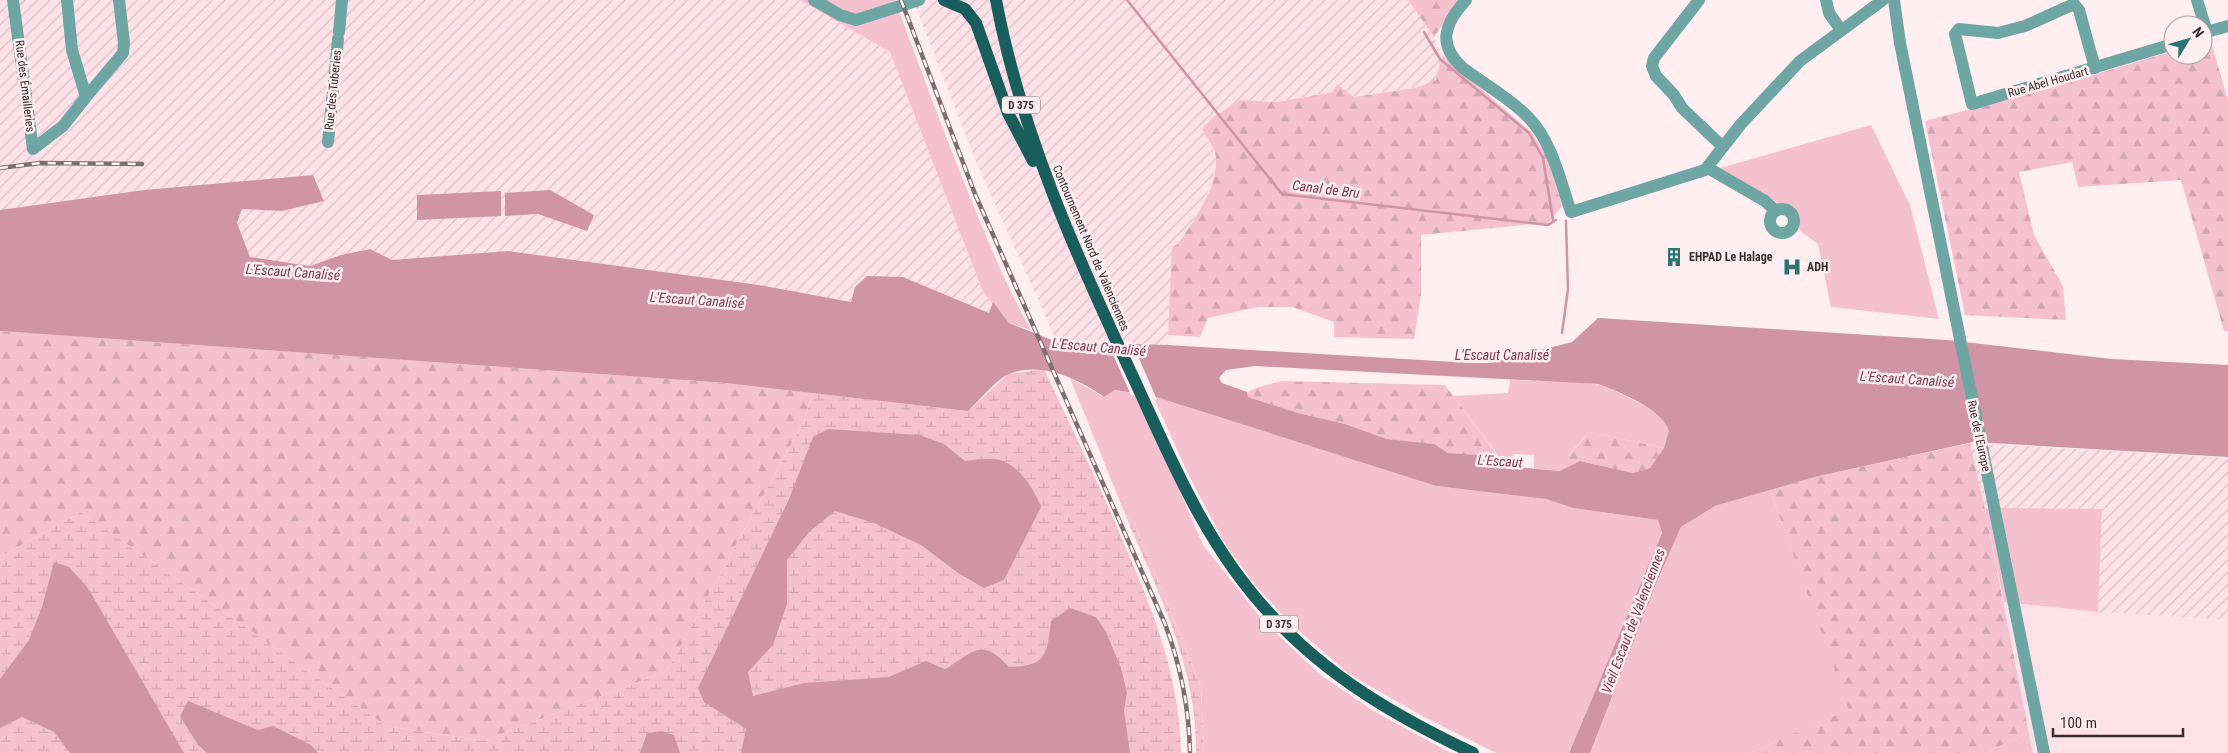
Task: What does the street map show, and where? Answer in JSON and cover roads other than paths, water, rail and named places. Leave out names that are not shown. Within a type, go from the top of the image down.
[{"type":"main road","points":[[944,0],[965,9],[976,23],[1012,122],[1058,206]]},
{"type":"main road","name":"Contournement Nord de Valenciennes","points":[[996,0],[1022,110],[1058,206],[1107,322],[1207,530],[1236,573],[1271,615],[1315,658],[1364,695],[1414,725],[1473,753]]},
{"type":"street","name":"Rue des Émailleries","points":[[13,0],[33,149],[62,126],[86,97]]},
{"type":"street","points":[[67,0],[72,50],[86,97]]},
{"type":"street","points":[[86,97],[122,53],[124,43],[119,0]]},
{"type":"street","name":"Rue des Tuberies","points":[[328,142],[342,0]]},
{"type":"street","points":[[814,0],[836,13],[856,20],[919,0]]},
{"type":"street","points":[[1466,0],[1453,16],[1448,28],[1445,39],[1447,48],[1455,61],[1463,68],[1520,110],[1534,123],[1550,152],[1571,212],[1652,189],[1699,173],[1708,168],[1740,124],[1800,61],[1883,0]]},
{"type":"street","points":[[1699,0],[1654,58],[1652,66],[1656,76],[1674,95],[1682,108],[1723,147]]},
{"type":"street","points":[[1826,0],[1829,13],[1841,30]]},
{"type":"street","name":"Rue de l'Europe","points":[[1894,0],[1900,43],[1954,315],[2044,753]]},
{"type":"street","points":[[2196,0],[2200,15]]},
{"type":"street","name":"Rue Abel Houdart","points":[[2074,4],[2079,10],[2095,68],[1972,104],[1955,37],[1956,32],[1961,28],[1986,33],[1998,33],[2025,26],[2074,4]]},
{"type":"street","points":[[2213,31],[2228,26]]},
{"type":"street","points":[[2095,68],[2163,47]]},
{"type":"street","points":[[1708,168],[1765,201],[1776,211]]},
{"type":"water","points":[[313,175],[324,201],[282,211],[242,209],[237,223],[250,257],[310,266],[341,255],[370,249],[392,260],[508,251],[759,285],[851,302],[855,287],[867,276],[903,277],[989,313],[993,302],[1009,323],[1057,342],[1168,345],[1489,363],[1572,342],[1598,318],[1947,340],[2112,359],[2228,365],[2228,457],[1973,442],[1815,477],[1715,506],[1681,527],[1658,579],[1590,753],[1569,753],[1662,533],[1658,520],[1573,508],[1546,499],[1436,486],[1153,396],[1115,390],[1104,397],[1071,378],[1047,371],[1021,371],[1004,376],[968,411],[726,383],[0,331],[0,210],[144,190]],"holes":[[[1255,366],[1598,384],[1639,402],[1659,416],[1665,423],[1669,431],[1664,448],[1650,468],[1633,473],[1580,461],[1560,471],[1493,465],[1479,455],[1448,453],[1434,444],[1387,439],[1345,424],[1298,413],[1248,397],[1247,392],[1222,383],[1219,378],[1226,370]]]},
{"type":"water","points":[[550,190],[594,215],[587,231],[538,214],[505,216],[505,193]]},
{"type":"water","points":[[501,191],[501,216],[417,220],[417,195]]},
{"type":"water","points":[[828,429],[919,435],[944,444],[965,461],[993,459],[1001,461],[1009,464],[1023,476],[1041,507],[1004,580],[984,588],[958,573],[921,545],[874,523],[835,511],[809,532],[787,560],[787,604],[773,645],[748,672],[753,696],[804,683],[889,677],[926,661],[945,669],[977,650],[991,652],[1009,667],[1031,664],[1042,657],[1046,651],[1051,621],[1070,608],[1096,617],[1106,632],[1121,668],[1127,693],[1124,710],[1130,753],[741,753],[746,729],[704,702],[698,688],[789,499],[813,437]]},
{"type":"water","points":[[54,562],[69,567],[88,588],[184,753],[70,753],[54,732],[22,717],[0,728],[0,679],[29,640],[42,607]]},
{"type":"water","points":[[188,701],[258,730],[273,726],[311,745],[318,753],[207,753],[198,745],[180,716]]},
{"type":"water","points":[[662,731],[674,735],[680,753],[640,753],[647,733]]},
{"type":"waterway","name":"Canal de Bru","points":[[1127,0],[1282,194],[1548,225],[1556,220]]},
{"type":"waterway","name":"Canal de Bru","points":[[1424,32],[1440,59],[1529,133],[1543,158],[1553,220]]},
{"type":"waterway","points":[[1562,333],[1568,289],[1566,221]]},
{"type":"railway","points":[[901,0],[975,194],[1165,624],[1176,656],[1183,687],[1190,753]]},
{"type":"railway","points":[[0,168],[40,163],[142,164]]},
{"type":"place","name":"EHPAD Le Halage","points":[[1674,257]]},
{"type":"place","name":"ADH","points":[[1792,267]]},
{"type":"water label","name":"L'Escaut Canalisé","points":[[293,272]]},
{"type":"water label","name":"L'Escaut Canalisé","points":[[697,300]]},
{"type":"water label","name":"L'Escaut Canalisé","points":[[1099,347]]},
{"type":"water label","name":"L'Escaut Canalisé","points":[[1502,355]]},
{"type":"water label","name":"L'Escaut Canalisé","points":[[1907,379]]},
{"type":"water label","name":"L'Escaut","points":[[1500,461]]},
{"type":"water label","name":"Vieil Escaut de Valenciennes","points":[[1633,621]]}]
